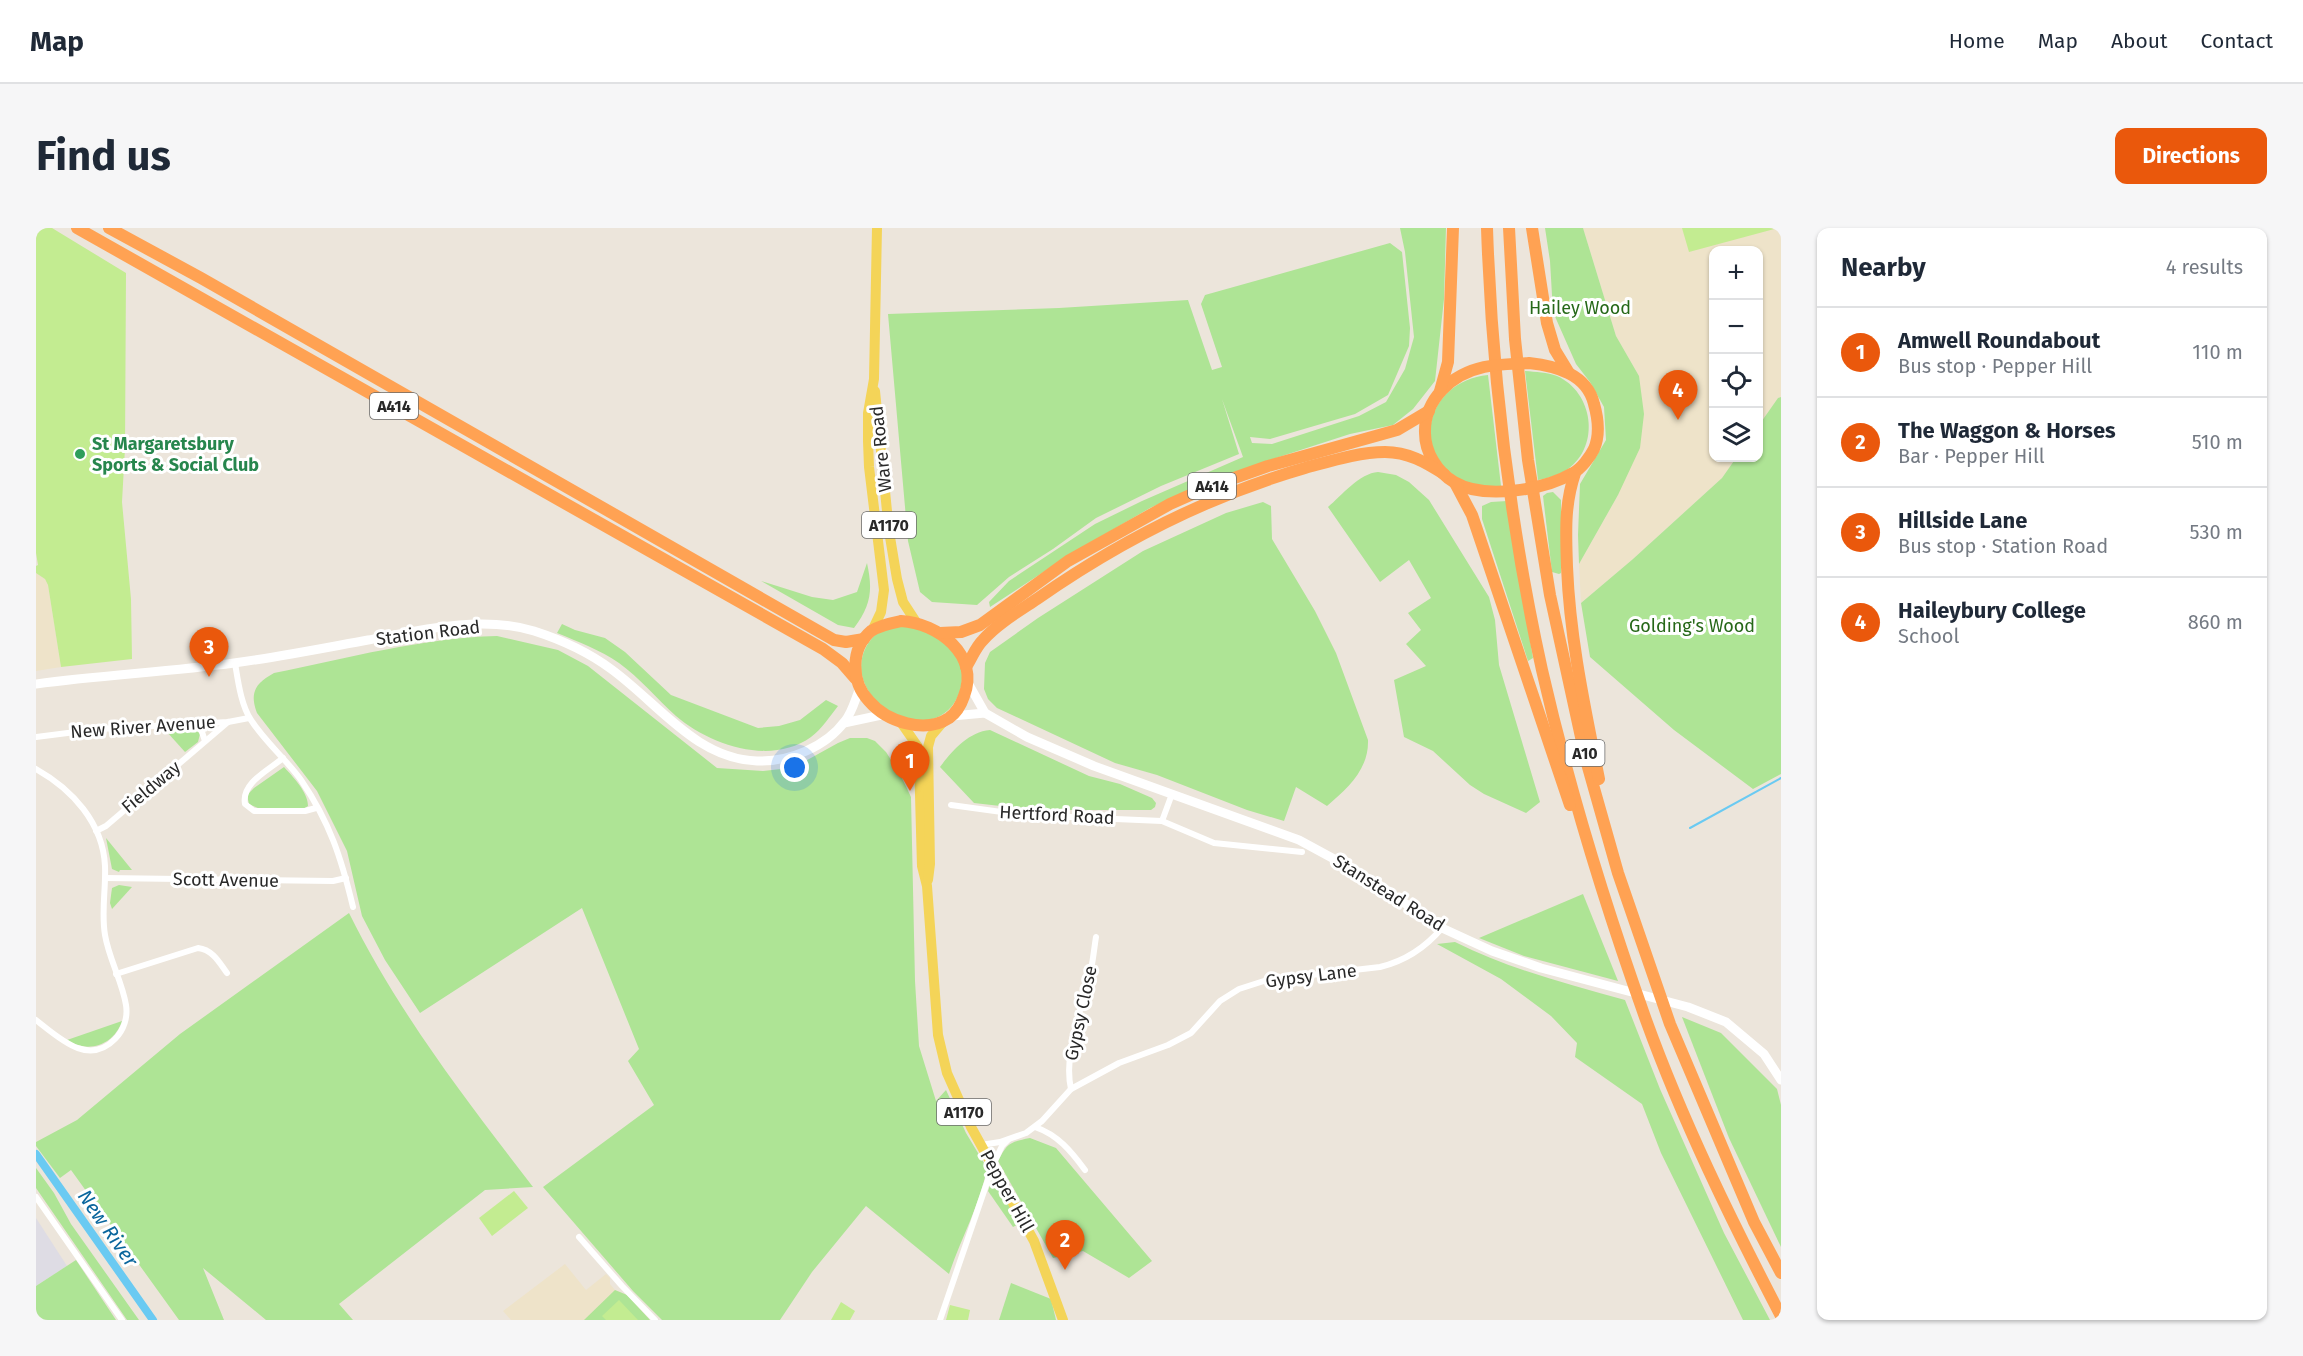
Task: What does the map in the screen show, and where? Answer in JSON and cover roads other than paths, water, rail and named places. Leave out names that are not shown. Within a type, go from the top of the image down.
[{"type":"highway","name":"A414","points":[[77,228],[824,648],[842,663],[858,683]]},
{"type":"highway","name":"A414","points":[[109,228],[834,640],[846,642],[868,635]]},
{"type":"highway","points":[[1453,228],[1448,362],[1440,391],[1429,411],[1425,432],[1427,447],[1433,461],[1455,483],[1472,514],[1565,793],[1598,876]]},
{"type":"highway","name":"A10","points":[[1487,228],[1499,397],[1515,518],[1542,669],[1572,790],[1647,1022],[1737,1232],[1781,1316]]},
{"type":"highway","name":"A10","points":[[1509,228],[1520,396],[1536,516],[1558,639],[1586,760],[1618,873],[1670,1024],[1754,1222],[1781,1273]]},
{"type":"highway","points":[[1532,228],[1547,323],[1555,350],[1569,373]]},
{"type":"highway","points":[[1440,391],[1465,373],[1485,367],[1529,363],[1550,366],[1569,373],[1584,384],[1593,401],[1597,418],[1594,449],[1575,473],[1567,496],[1565,521],[1568,594],[1578,677],[1618,873]]},
{"type":"highway","name":"A414","points":[[940,633],[961,632],[980,625],[1068,561],[1170,504],[1268,466],[1397,430],[1429,411]]},
{"type":"highway","name":"A414","points":[[966,667],[977,647],[990,633],[1077,571],[1154,526],[1229,493],[1318,465],[1377,452],[1414,457],[1444,474]]},
{"type":"highway","points":[[1455,483],[1481,491],[1502,492],[1545,485],[1575,473]]},
{"type":"highway","points":[[916,622],[940,633],[953,644],[966,667],[968,682],[960,706],[947,719],[915,725],[900,721],[869,702],[858,683],[855,662],[868,635],[893,623],[916,622]]},
{"type":"main road","name":"Ware Road","points":[[868,635],[880,612],[884,590],[869,467],[868,413],[873,379],[877,228]]},
{"type":"main road","name":"Ware Road","points":[[873,379],[889,531],[897,579],[903,602],[916,622]]},
{"type":"main road","name":"Station Road","points":[[36,684],[235,663],[412,632],[467,625],[501,625],[531,630],[588,654],[639,691],[705,747],[730,758],[758,761],[782,759],[805,752],[821,742],[844,723],[853,707],[858,683]]},
{"type":"main road","points":[[947,719],[985,713],[968,682]]},
{"type":"main road","name":"Stanstead Road","points":[[985,713],[1027,737],[1058,751],[1266,826],[1316,848],[1358,872],[1442,928],[1516,960],[1678,1004],[1726,1022],[1764,1054],[1781,1080]]},
{"type":"main road","name":"Station Road","points":[[844,723],[886,714]]},
{"type":"main road","name":"Pepper Hill","points":[[927,886],[930,864],[928,747],[934,731],[947,719]]},
{"type":"main road","name":"Pepper Hill","points":[[900,721],[918,747],[922,867],[927,886],[941,1054],[958,1102],[1034,1241],[1063,1320]]},
{"type":"street","points":[[235,663],[249,718],[301,781],[333,837],[353,907]]},
{"type":"street","name":"New River Avenue","points":[[36,737],[89,730],[228,722],[249,718]]},
{"type":"street","name":"Fieldway","points":[[96,831],[106,826],[228,722]]},
{"type":"street","points":[[199,723],[205,741]]},
{"type":"street","points":[[283,758],[249,786],[243,796],[245,804],[254,811],[306,811],[316,808]]},
{"type":"street","points":[[36,769],[69,792],[84,809],[96,831],[103,853],[105,878],[104,933],[126,1004],[126,1018],[118,1037],[109,1045],[91,1050],[75,1048],[36,1020]]},
{"type":"street","points":[[1162,821],[1173,794]]},
{"type":"street","name":"Hertford Road","points":[[951,805],[1023,815],[1162,821],[1214,843],[1302,852]]},
{"type":"street","name":"Scott Avenue","points":[[105,878],[333,881],[346,878]]},
{"type":"street","name":"Gypsy Lane","points":[[981,1145],[1009,1139],[1035,1127],[1071,1089],[1119,1063],[1191,1034],[1220,1001],[1248,985],[1267,980],[1380,967],[1395,963],[1424,946],[1442,928]]},
{"type":"street","name":"Gypsy Close","points":[[1071,1089],[1068,1077],[1070,1060],[1091,970],[1096,937]]},
{"type":"street","points":[[116,974],[198,948],[205,949],[214,955],[227,973]]},
{"type":"street","points":[[1035,1127],[1053,1135],[1066,1145],[1085,1170]]},
{"type":"street","points":[[940,1320],[993,1165],[1002,1146],[1009,1139]]},
{"type":"street","points":[[36,1197],[122,1320]]},
{"type":"street","points":[[579,1237],[655,1320]]},
{"type":"waterway","points":[[1690,828],[1781,778]]},
{"type":"waterway","name":"New River","points":[[36,1154],[153,1320]]},
{"type":"place","name":"Haileybury College","points":[[1678,420]]},
{"type":"place","name":"St Margaretsbury Sports & Social Club","points":[[80,454]]},
{"type":"place","name":"Hillside Lane","points":[[209,677]]},
{"type":"place","name":"Amwell Roundabout","points":[[910,791]]},
{"type":"place","name":"The Waggon & Horses","points":[[1065,1270]]},
{"type":"park label","name":"Hailey Wood","points":[[1580,308]]},
{"type":"park label","name":"Golding's Wood","points":[[1692,626]]}]
